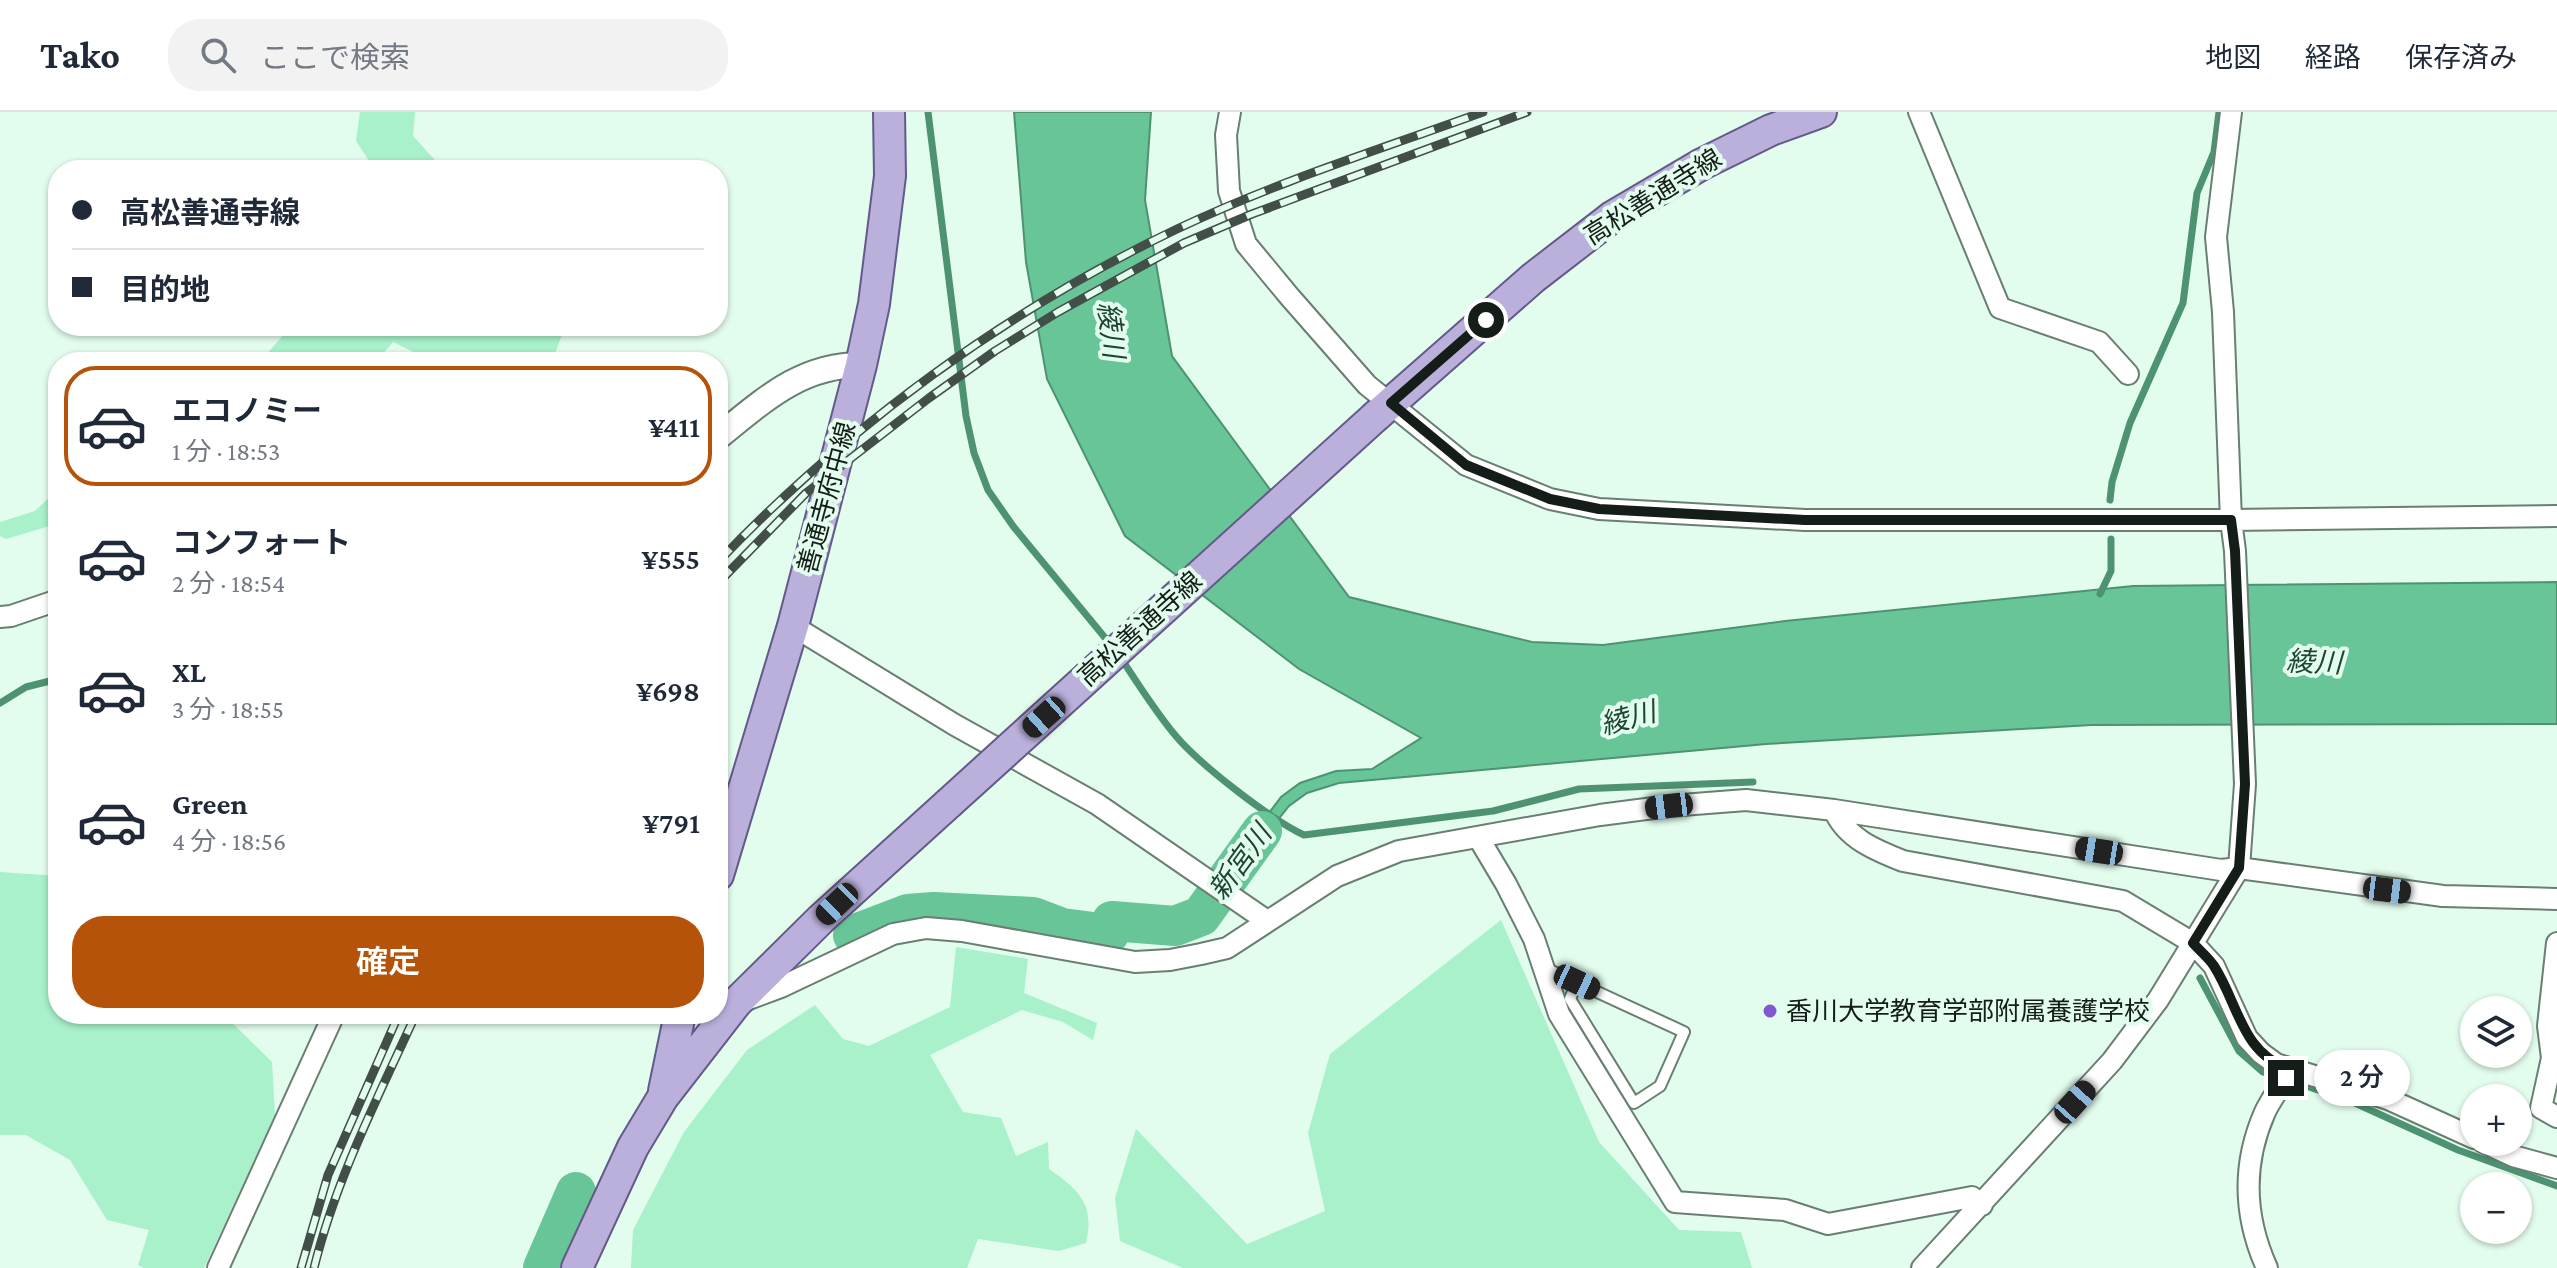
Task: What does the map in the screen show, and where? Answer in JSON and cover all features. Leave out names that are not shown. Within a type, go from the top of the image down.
[{"type":"main road","name":"善通寺府中線","points":[[728,842],[793,626],[861,365],[874,304],[890,176],[889,112]]},
{"type":"main road","name":"高松善通寺線","points":[[728,1002],[1533,278],[1612,217],[1702,164],[1771,130],[1821,112]]},
{"type":"main road","points":[[663,1097],[678,1024]]},
{"type":"main road","name":"高松善通寺線","points":[[577,1268],[617,1177],[663,1097],[713,1024]]},
{"type":"street","points":[[1230,112],[1226,135],[1229,191],[1246,244],[1367,385],[1384,410],[1466,465],[1550,499],[1599,509],[1805,520],[2557,516]]},
{"type":"street","points":[[1919,112],[2000,308],[2099,342],[2128,374]]},
{"type":"street","points":[[1922,1268],[2112,1061],[2158,1000],[2239,868],[2245,784],[2223,312],[2216,237],[2231,112]]},
{"type":"street","points":[[728,429],[766,399],[811,372],[837,365],[861,365]]},
{"type":"street","points":[[0,617],[48,603]]},
{"type":"street","points":[[793,626],[1035,772],[1097,804],[1267,921]]},
{"type":"street","points":[[728,1003],[781,987],[893,934],[926,928],[999,937],[1135,962],[1170,960],[1227,948],[1337,876],[1399,851],[1600,815],[1746,800],[1834,810],[2221,870],[2239,868],[2443,896],[2557,899]]},
{"type":"street","points":[[1834,810],[1841,827],[1879,851],[1903,861],[2123,901],[2193,943],[2214,966],[2247,1038],[2276,1064],[2286,1078],[2388,1099],[2460,1132]]},
{"type":"street","points":[[1478,837],[1534,939],[1559,1014],[1675,1202],[1785,1210],[1828,1224],[1972,1197],[1982,1205]]},
{"type":"street","points":[[2557,943],[2548,1026],[2552,1058],[2541,1108],[2557,1117]]},
{"type":"street","points":[[218,1268],[329,1024]]},
{"type":"street","points":[[2267,1268],[2249,1216],[2249,1168],[2266,1110],[2286,1078]]},
{"type":"street","points":[[2513,1156],[2557,1168]]},
{"type":"lane","points":[[1543,967],[1577,982],[1684,1032],[1660,1086],[1634,1103],[1570,999],[1577,982]]},
{"type":"shaded area","points":[[360,112],[415,112],[413,136],[435,160],[368,160],[356,141]]},
{"type":"shaded area","points":[[282,336],[561,336],[556,352],[414,352],[393,342],[384,352],[269,352]]},
{"type":"shaded area","points":[[48,499],[48,526],[6,539],[0,536],[0,522],[35,511]]},
{"type":"shaded area","points":[[0,872],[48,875],[48,1024],[233,1024],[272,1062],[275,1116],[204,1268],[144,1268],[138,1265],[149,1230],[107,1220],[70,1160],[26,1135],[0,1135]]},
{"type":"shaded area","points":[[1501,920],[1599,1142],[1679,1230],[1741,1232],[1752,1268],[1183,1268],[1120,1241],[1115,1198],[1136,1129],[1247,1244],[1325,1211],[1308,1133],[1330,1054]]},
{"type":"shaded area","points":[[956,947],[1028,959],[1024,993],[1097,1023],[1093,1040],[1063,1022],[1022,1010],[930,1055],[963,1112],[1001,1118],[1016,1156],[1048,1142],[1049,1169],[1076,1191],[1086,1208],[1086,1243],[1059,1251],[978,1239],[967,1268],[631,1268],[633,1230],[684,1132],[747,1050],[815,1005],[843,1039],[869,1046],[950,1007]]},
{"type":"water","name":"綾川","points":[[1014,112],[1151,112],[1145,200],[1172,356],[1349,597],[1532,642],[1603,645],[1785,621],[2133,586],[2557,582],[2557,724],[2091,725],[1766,744],[1339,783],[1307,793],[1289,806],[1233,876],[1226,870],[1281,797],[1300,783],[1336,771],[1372,769],[1421,738],[1299,669],[1125,536],[1047,379],[1026,262]]},
{"type":"waterway","points":[[928,112],[966,416],[974,453],[988,490],[1013,526],[1111,645]]},
{"type":"waterway","points":[[2110,500],[2112,482],[2130,423],[2183,303],[2197,193],[2214,152],[2219,112]]},
{"type":"waterway","points":[[2100,594],[2111,571],[2111,539]]},
{"type":"waterway","points":[[1121,658],[1186,747],[1255,804],[1304,835],[1493,811],[1579,789],[1753,782]]},
{"type":"waterway","points":[[0,703],[26,687],[48,682]]},
{"type":"waterway","name":"新宮川","points":[[853,935],[908,914],[934,912],[1033,917],[1062,928],[1109,934],[1112,921],[1175,926],[1201,916],[1262,831]]},
{"type":"waterway","points":[[2200,978],[2239,1051],[2263,1072],[2346,1099],[2458,1150],[2557,1186]]},
{"type":"waterway","name":"新宮川","points":[[543,1268],[576,1192]]},
{"type":"railway","points":[[728,552],[821,464],[876,418],[991,334],[1052,296],[1114,261],[1214,212],[1483,112]]},
{"type":"railway","points":[[728,573],[806,493],[929,398],[995,351],[1058,312],[1184,243],[1252,214],[1527,112]]},
{"type":"railway","points":[[301,1268],[328,1175],[395,1024]]},
{"type":"railway","points":[[314,1268],[346,1170],[411,1024]]},
{"type":"place","name":"香川大学教育学部附属養護学校","points":[[1770,1011]]},
{"type":"route","points":[[1486,320],[1391,403],[1466,465],[1550,499],[1599,509],[1805,520],[2231,520],[2245,784],[2239,868],[2193,943],[2214,966],[2247,1038],[2261,1053],[2289,1069],[2286,1078]]}]
